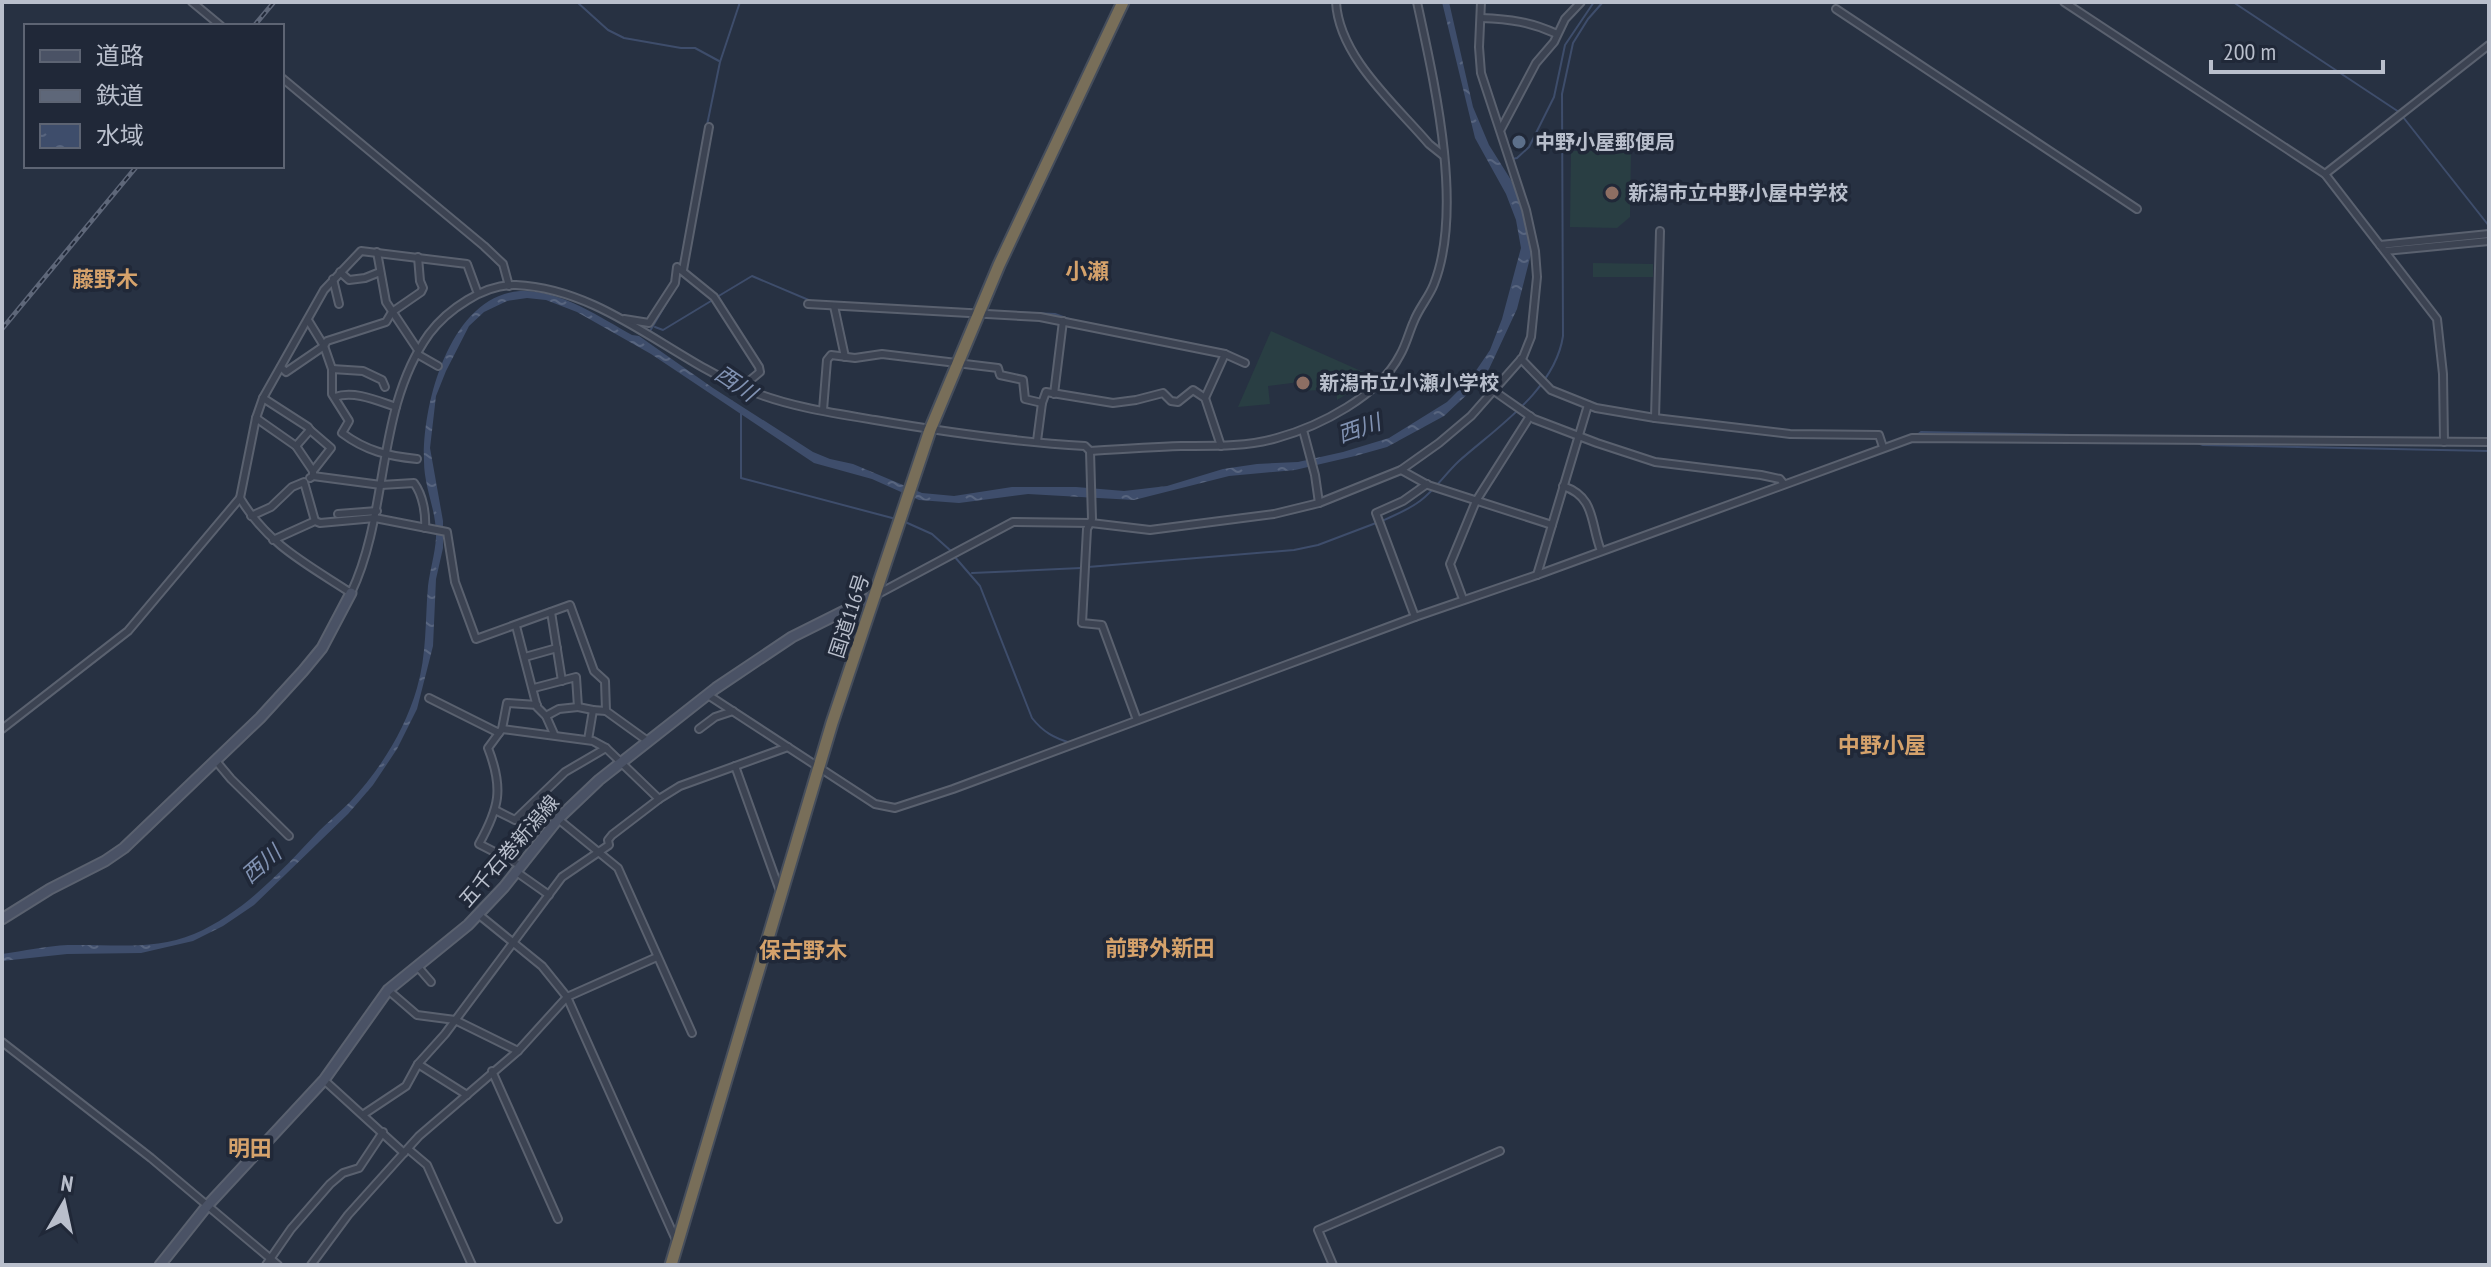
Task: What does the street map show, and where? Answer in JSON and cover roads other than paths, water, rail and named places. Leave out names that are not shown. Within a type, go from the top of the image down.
[{"type":"highway","name":"国道116号","points":[[671,1265],[832,723],[930,430],[1035,186],[1123,2]]},
{"type":"main road","points":[[2,919],[124,848],[216,761],[303,671],[322,648],[351,593]]},
{"type":"main road","name":"五千石巻新潟線","points":[[160,1265],[207,1206],[324,1080],[388,990],[478,914],[558,819],[599,780],[708,695],[792,637],[876,595]]},
{"type":"street","points":[[192,2],[219,24]]},
{"type":"street","points":[[1336,2],[1352,55],[1429,144],[1444,156]]},
{"type":"street","points":[[1090,451],[1221,446],[1275,439],[1303,430],[1340,412],[1386,376],[1400,355],[1437,273],[1447,196],[1444,156],[1417,2]]},
{"type":"street","points":[[876,595],[1006,524],[1024,520],[1159,529],[1274,514],[1319,503],[1401,470],[1458,428],[1521,359],[1531,337],[1535,309],[1535,251],[1526,210],[1481,73],[1481,2]]},
{"type":"street","points":[[1501,129],[1536,63],[1565,19],[1581,2]]},
{"type":"street","points":[[2064,2],[2325,174],[2437,319],[2443,374],[2444,442]]},
{"type":"street","points":[[1836,9],[2137,209]]},
{"type":"street","points":[[1481,18],[1518,19],[1538,24],[1557,34]]},
{"type":"street","points":[[2325,174],[2489,45]]},
{"type":"street","points":[[284,80],[484,246],[503,264],[509,286]]},
{"type":"street","points":[[683,270],[709,127]]},
{"type":"street","points":[[1655,418],[1660,231]]},
{"type":"street","points":[[2382,248],[2489,234]]},
{"type":"street","points":[[2382,248],[2489,241]]},
{"type":"street","points":[[2,729],[128,631],[240,498],[263,398],[324,290],[361,251],[467,264],[478,294]]},
{"type":"street","points":[[377,252],[383,294],[392,312],[418,352],[438,366]]},
{"type":"street","points":[[281,367],[286,372],[327,341],[380,325],[392,312],[421,292],[418,257]]},
{"type":"street","points":[[621,320],[649,323],[675,283],[677,267],[683,270],[714,297],[759,367],[760,372],[742,387]]},
{"type":"street","points":[[340,272],[349,280],[380,272]]},
{"type":"street","points":[[333,279],[339,304]]},
{"type":"street","points":[[240,498],[251,516],[273,540],[351,593],[376,515],[396,407],[418,352],[441,319],[478,294],[509,286],[563,294],[621,320],[742,387],[823,410],[930,430],[983,438],[1085,446],[1090,451],[1091,523],[1087,529],[1082,623],[1102,625],[1137,720]]},
{"type":"street","points":[[808,304],[1063,321],[1225,354],[1245,363]]},
{"type":"street","points":[[834,306],[845,357]]},
{"type":"street","points":[[251,516],[271,507],[292,487],[304,482],[349,421],[341,412],[330,386],[332,369],[324,346],[308,320]]},
{"type":"street","points":[[1054,394],[1063,321]]},
{"type":"street","points":[[823,410],[827,360],[831,355],[882,354],[998,368],[1000,375],[1023,380],[1025,399],[1042,403]]},
{"type":"street","points":[[1205,398],[1225,354]]},
{"type":"street","points":[[1521,359],[1551,390],[1588,405],[1655,418],[1790,434],[1879,435],[1883,447]]},
{"type":"street","points":[[332,369],[363,371],[382,380],[385,387]]},
{"type":"street","points":[[1037,441],[1046,392],[1113,403],[1158,393],[1178,402],[1193,390],[1205,398],[1221,446]]},
{"type":"street","points":[[1494,391],[1530,416],[1578,437],[1655,462],[1761,475],[1780,479],[1784,484]]},
{"type":"street","points":[[335,397],[368,398],[396,407]]},
{"type":"street","points":[[263,398],[301,421],[331,448]]},
{"type":"street","points":[[1537,575],[1588,405]]},
{"type":"street","points":[[1463,599],[1450,564],[1476,501],[1530,416]]},
{"type":"street","points":[[256,418],[296,446],[313,473],[381,485],[414,483],[419,489],[427,529]]},
{"type":"street","points":[[296,446],[310,430]]},
{"type":"street","points":[[1303,430],[1319,503]]},
{"type":"street","points":[[342,433],[361,447],[387,456],[417,459]]},
{"type":"street","points":[[708,695],[875,804],[895,808],[1463,599],[1537,575],[1883,447],[1920,437],[2489,442]]},
{"type":"street","points":[[1401,470],[1427,484],[1552,525]]},
{"type":"street","points":[[304,482],[315,521]]},
{"type":"street","points":[[1415,617],[1376,513],[1403,501],[1427,484]]},
{"type":"street","points":[[1563,486],[1578,491],[1585,500],[1601,551]]},
{"type":"street","points":[[338,514],[376,515],[447,532],[455,582],[476,639],[570,605],[594,671],[605,681],[606,711]]},
{"type":"street","points":[[273,540],[315,521],[320,523],[376,515]]},
{"type":"street","points":[[551,612],[562,681]]},
{"type":"street","points":[[516,626],[537,705],[554,734]]},
{"type":"street","points":[[525,657],[557,648]]},
{"type":"street","points":[[534,688],[588,676],[594,671]]},
{"type":"street","points":[[576,677],[578,707]]},
{"type":"street","points":[[429,698],[500,731],[554,734],[588,740],[606,748],[659,799]]},
{"type":"street","points":[[537,705],[507,703],[500,731],[488,748],[495,765],[497,811],[479,844],[518,868],[549,895]]},
{"type":"street","points":[[546,716],[564,708],[606,711],[650,742]]},
{"type":"street","points":[[588,740],[593,710]]},
{"type":"street","points":[[699,729],[715,717],[733,711]]},
{"type":"street","points":[[364,1114],[406,1086],[418,1064],[514,944],[562,877],[609,845],[612,835],[680,786],[788,747]]},
{"type":"street","points":[[497,811],[515,820],[565,772],[606,748]]},
{"type":"street","points":[[216,761],[289,836]]},
{"type":"street","points":[[735,766],[782,896]]},
{"type":"street","points":[[558,819],[618,868],[692,1033]]},
{"type":"street","points":[[478,914],[542,966],[567,997],[677,1243]]},
{"type":"street","points":[[311,1265],[348,1215],[406,1151],[518,1051],[567,997],[657,957]]},
{"type":"street","points":[[418,967],[431,982]]},
{"type":"street","points":[[388,990],[417,1015],[455,1020],[518,1051]]},
{"type":"street","points":[[2,1042],[151,1158],[272,1263],[291,1229],[330,1184],[343,1173],[359,1168],[383,1132]]},
{"type":"street","points":[[418,1064],[467,1095]]},
{"type":"street","points":[[492,1071],[558,1219]]},
{"type":"street","points":[[324,1080],[406,1151],[427,1165],[472,1265]]},
{"type":"street","points":[[1333,1265],[1318,1230],[1500,1151]]},
{"type":"water","points":[[1442,2],[1449,2],[1473,107],[1489,145],[1511,180],[1522,206],[1531,254],[1517,309],[1489,369],[1444,416],[1387,447],[1355,456],[1295,470],[1229,476],[1134,500],[1028,494],[959,503],[919,500],[872,479],[814,463],[651,354],[577,312],[546,300],[527,298],[507,301],[484,312],[469,326],[436,396],[430,448],[443,521],[443,548],[436,579],[433,646],[417,709],[397,749],[373,785],[348,814],[254,905],[193,941],[141,953],[67,954],[2,961],[2,954],[52,946],[131,946],[163,943],[194,934],[230,914],[262,889],[371,777],[406,719],[423,663],[428,586],[436,538],[425,471],[425,438],[435,383],[458,332],[475,312],[496,297],[520,291],[564,299],[639,336],[813,452],[853,464],[922,493],[954,496],[1012,487],[1124,491],[1167,486],[1223,469],[1298,462],[1343,452],[1389,438],[1447,402],[1471,378],[1490,350],[1502,319],[1521,248],[1516,220],[1506,194],[1475,138]]},
{"type":"waterway","points":[[577,2],[608,30],[624,38],[695,48],[719,61]]},
{"type":"waterway","points":[[707,125],[720,62],[740,2]]},
{"type":"waterway","points":[[1512,159],[1529,147],[1554,97],[1565,45],[1594,2]]},
{"type":"waterway","points":[[1382,521],[1425,497],[1459,461],[1522,406],[1549,374],[1558,356],[1563,336],[1562,94],[1573,43],[1603,2]]},
{"type":"waterway","points":[[2233,2],[2399,112]]},
{"type":"waterway","points":[[2403,117],[2489,226]]},
{"type":"waterway","points":[[682,259],[699,163]]},
{"type":"waterway","points":[[717,297],[752,276],[811,301]]},
{"type":"waterway","points":[[650,331],[677,285]]},
{"type":"waterway","points":[[655,327],[663,330],[711,301]]},
{"type":"waterway","points":[[1009,312],[1055,314],[1077,322]]},
{"type":"waterway","name":"西川","points":[[741,413],[741,478],[896,519]]},
{"type":"waterway","points":[[1917,435],[1921,432],[2182,437]]},
{"type":"waterway","points":[[2195,442],[2203,445],[2489,451]]},
{"type":"waterway","points":[[903,521],[932,534],[951,551]]},
{"type":"waterway","points":[[1088,567],[1294,550],[1318,545],[1376,523]]},
{"type":"waterway","points":[[954,556],[980,586],[1032,718],[1049,734],[1071,743]]},
{"type":"waterway","points":[[972,573],[1081,568]]},
{"type":"waterway","points":[[1460,605],[1480,598]]},
{"type":"waterway","points":[[1362,640],[1435,613]]},
{"type":"waterway","points":[[1085,743],[1135,724]]},
{"type":"railway","points":[[256,24],[274,2]]},
{"type":"railway","points":[[2,329],[135,168]]},
{"type":"place","name":"中野小屋郵便局","points":[[1519,142]]},
{"type":"place","name":"新潟市立中野小屋中学校","points":[[1612,193]]},
{"type":"place","name":"新潟市立小瀬小学校","points":[[1303,383]]},
{"type":"district","name":"小瀬","points":[[1087,271]]},
{"type":"district","name":"藤野木","points":[[105,279]]},
{"type":"district","name":"中野小屋","points":[[1882,745]]},
{"type":"district","name":"前野外新田","points":[[1160,948]]},
{"type":"district","name":"保古野木","points":[[803,950]]},
{"type":"district","name":"明田","points":[[250,1148]]}]
